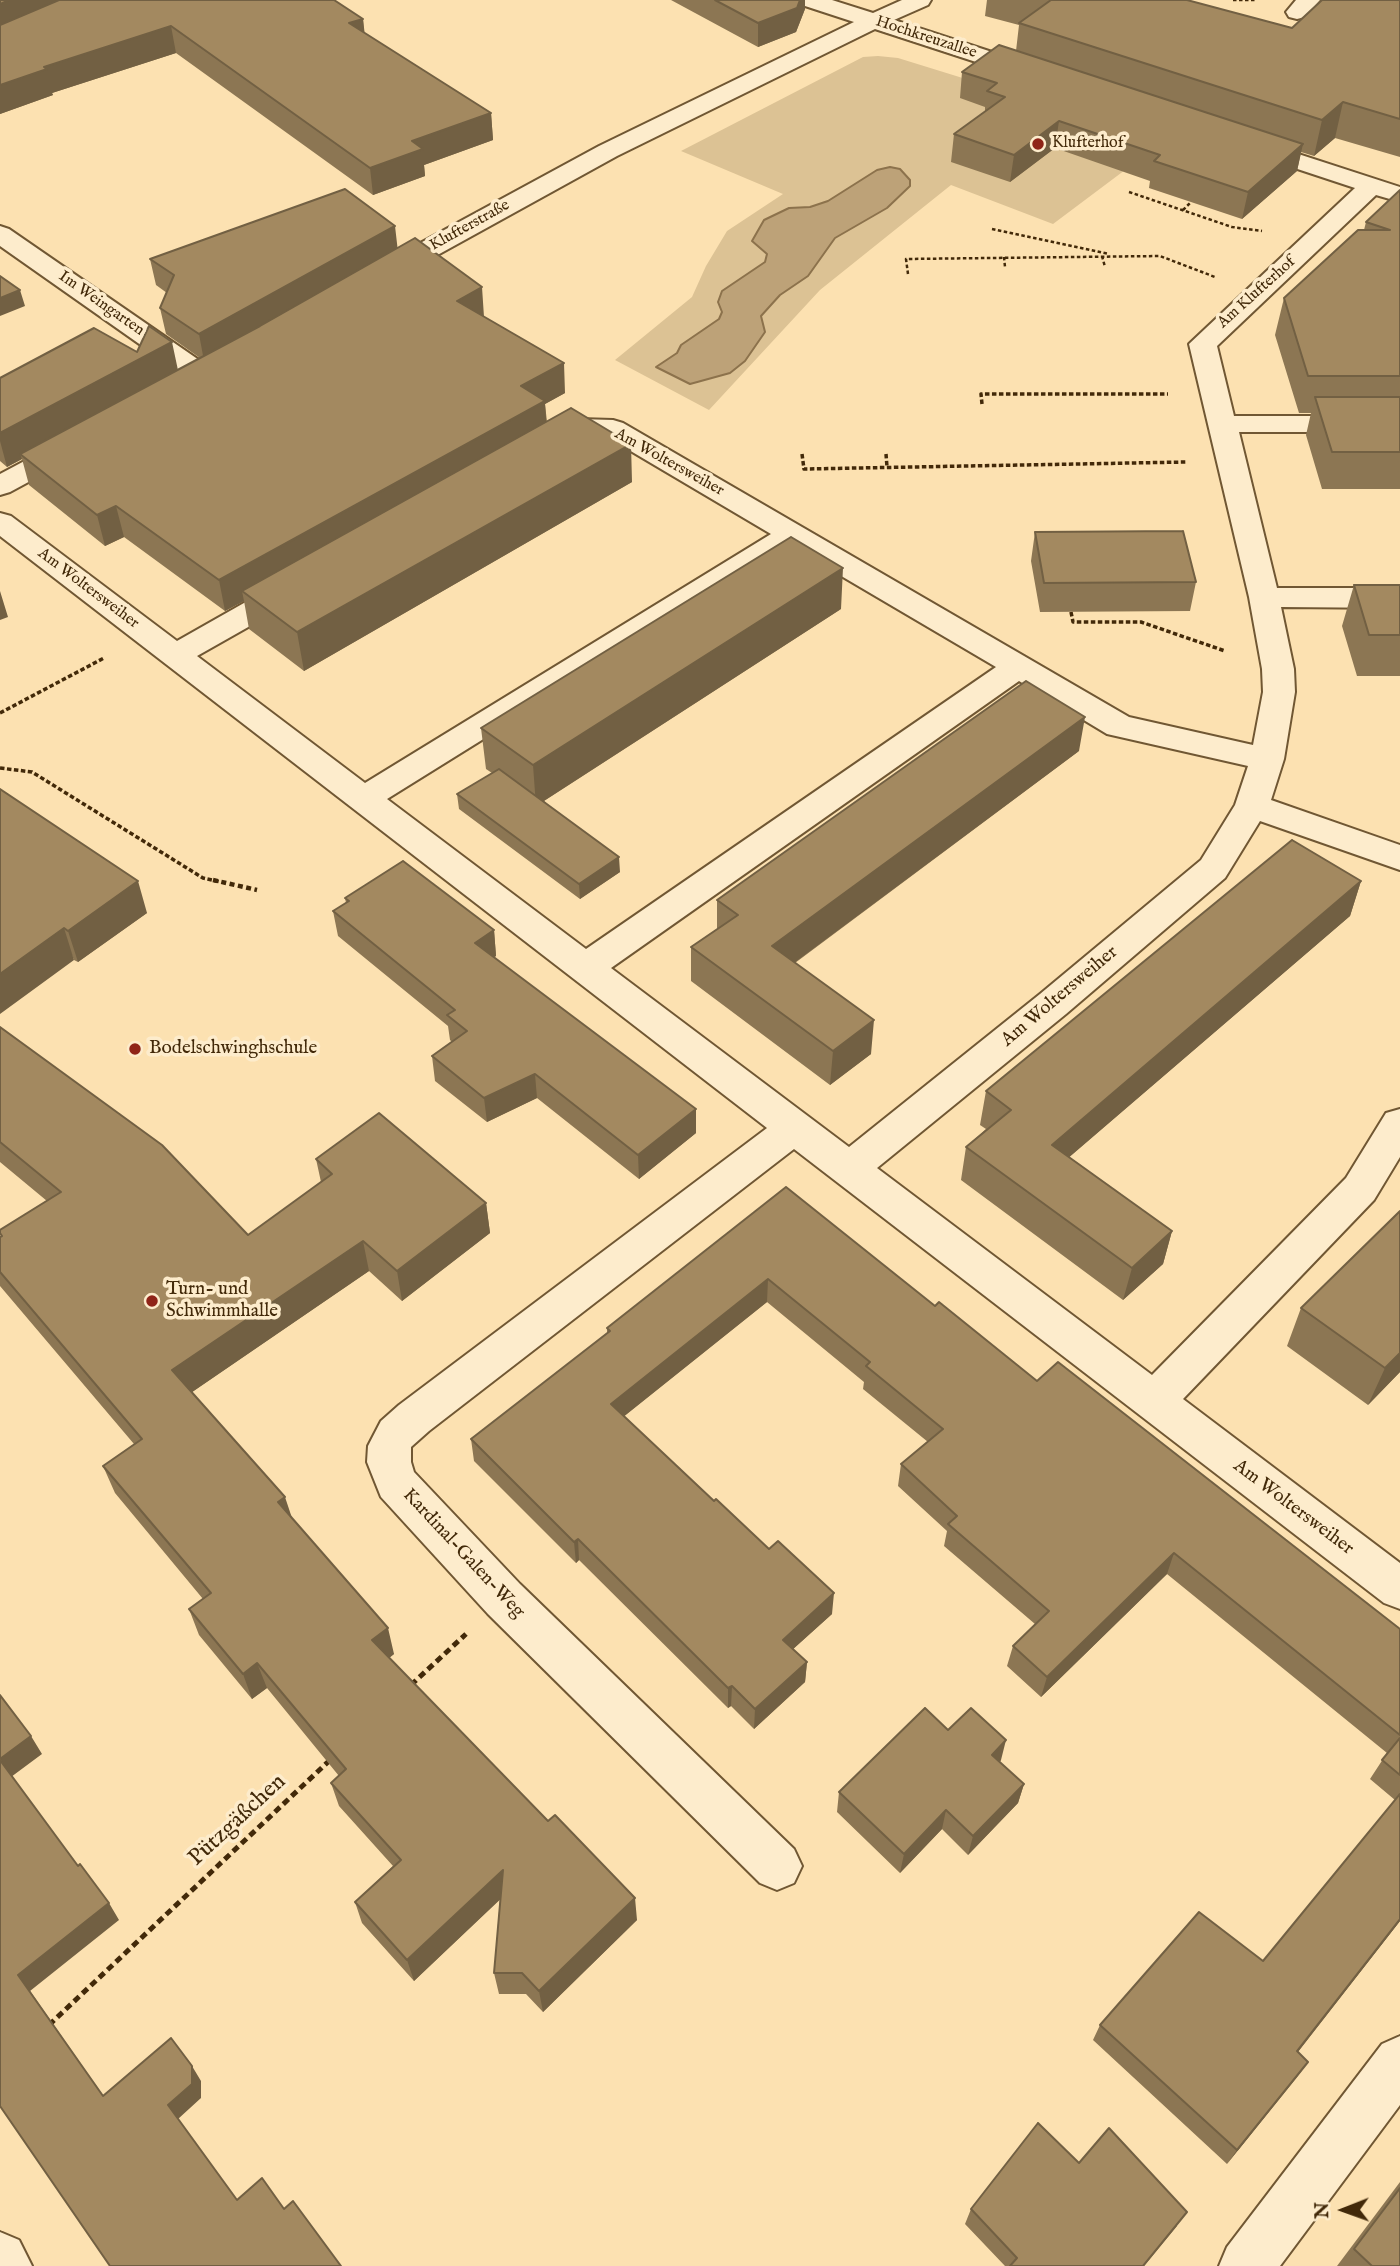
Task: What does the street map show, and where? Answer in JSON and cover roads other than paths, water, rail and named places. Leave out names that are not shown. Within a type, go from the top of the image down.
[{"type":"street","name":"Hochkreuzallee","points":[[810,0],[1052,80]]},
{"type":"street","name":"Klufterstraße","points":[[360,288],[489,214],[608,151],[834,39],[920,0]]},
{"type":"street","points":[[1221,136],[1400,195]]},
{"type":"street","name":"Am Klufterhof","points":[[1267,759],[1279,692],[1278,669],[1264,597],[1203,344],[1372,186]]},
{"type":"street","name":"Im Weingarten","points":[[0,234],[212,369],[178,388]]},
{"type":"street","points":[[1221,424],[1400,424]]},
{"type":"street","name":"Am Woltersweiher","points":[[531,455],[579,428],[613,429],[1119,726],[1267,759],[1252,806],[1213,869],[1053,1004],[849,1169]]},
{"type":"street","points":[[0,486],[95,434]]},
{"type":"street","name":"Am Woltersweiher","points":[[0,522],[1400,1589]]},
{"type":"street","points":[[363,799],[792,534]]},
{"type":"street","points":[[162,645],[317,575]]},
{"type":"street","points":[[1264,597],[1400,598]]},
{"type":"street","points":[[585,968],[1018,667]]},
{"type":"street","points":[[1252,806],[1400,858]]},
{"type":"street","points":[[1154,1401],[1360,1189],[1400,1125]]},
{"type":"street","name":"Kardinal-Galen-Weg","points":[[777,1866],[504,1599],[396,1483],[389,1462],[390,1446],[396,1434],[414,1418],[795,1127]]},
{"type":"street","points":[[1246,2266],[1400,2062]]},
{"type":"street","points":[[0,2259],[5,2266]]},
{"type":"place","name":"Klufterhof","points":[[1038,144]]},
{"type":"place","name":"Bodelschwinghschule","points":[[135,1049]]},
{"type":"place","name":"Turn- und Schwimmhalle","points":[[152,1301]]}]
